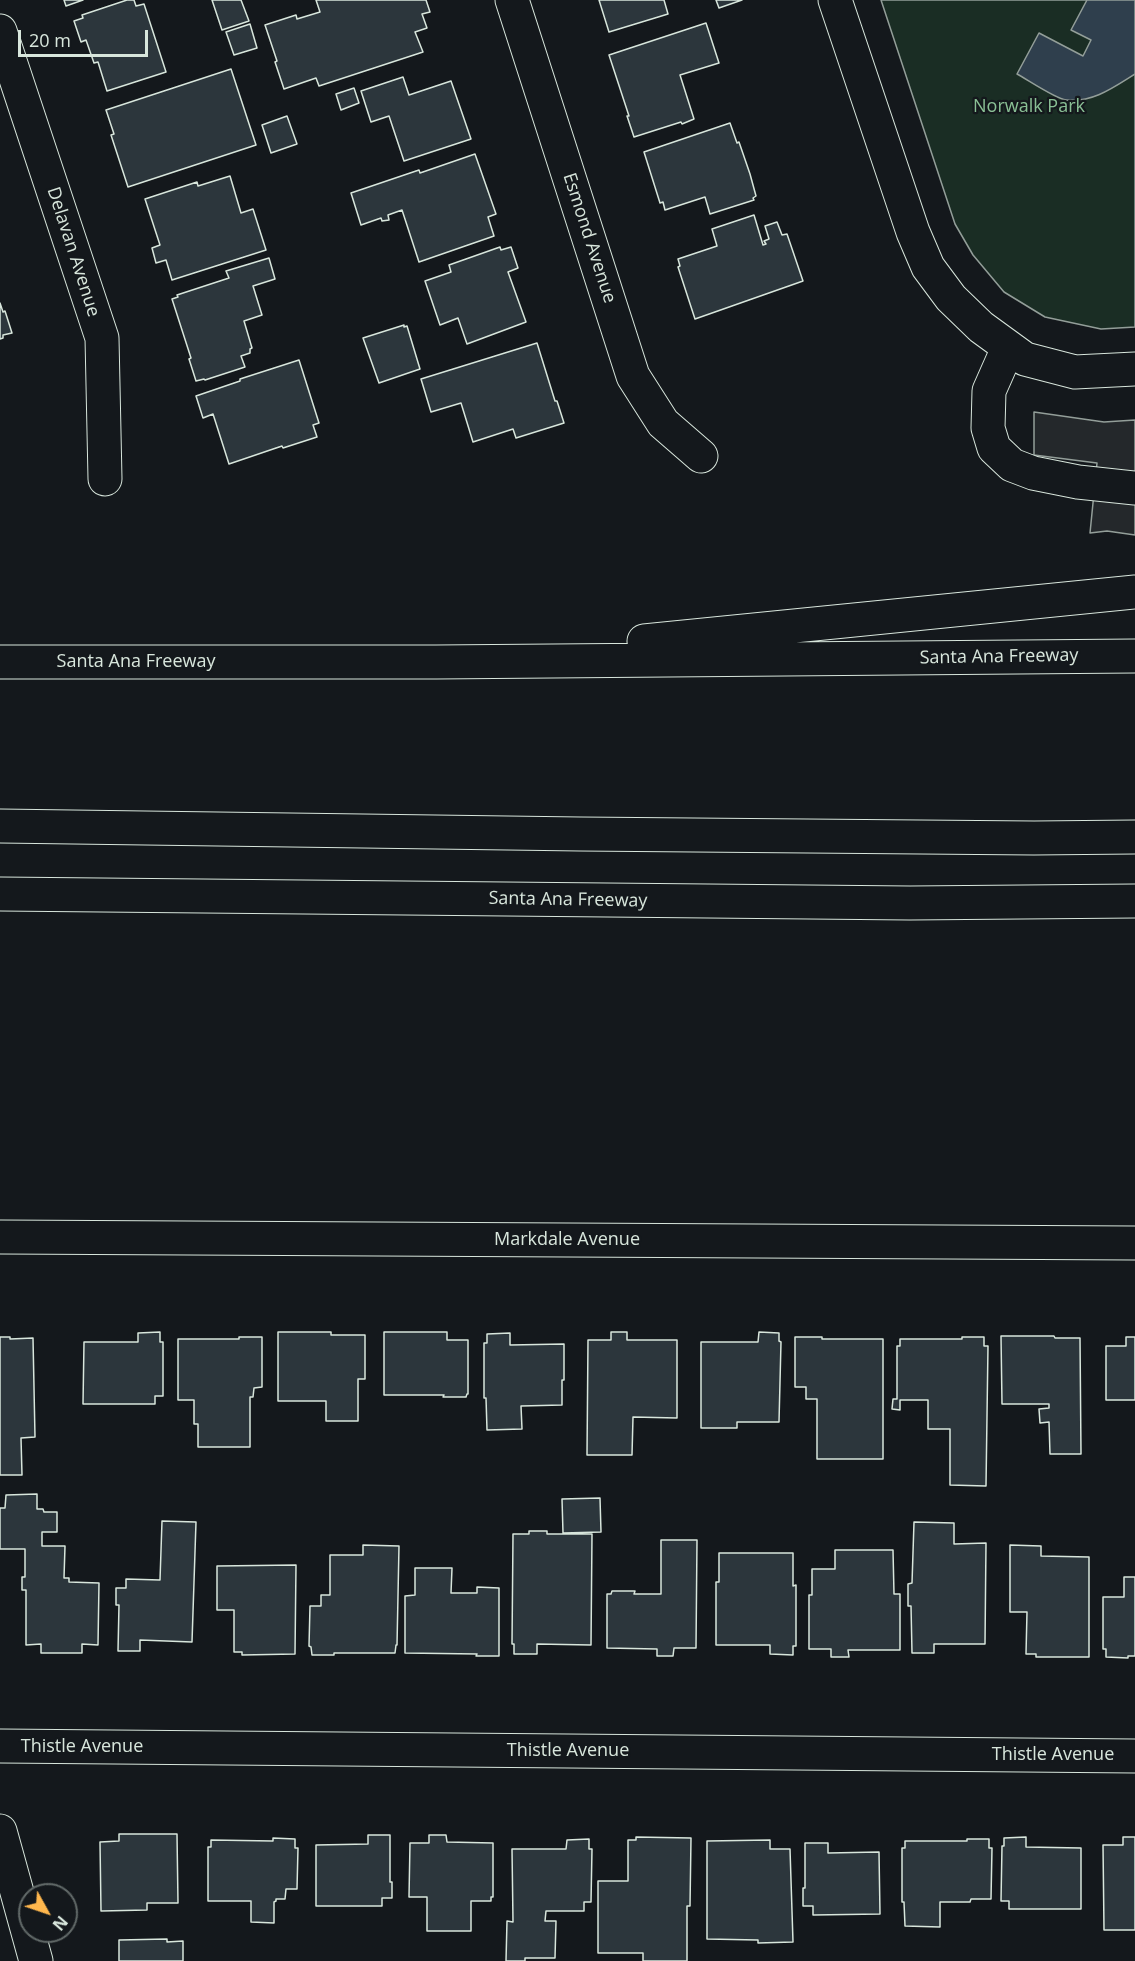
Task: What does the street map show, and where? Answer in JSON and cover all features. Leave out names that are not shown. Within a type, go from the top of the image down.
[{"type":"main road","name":"Esmond Avenue","points":[[512,0],[633,376],[663,423],[701,456]]},
{"type":"main road","points":[[835,0],[913,232],[928,267],[951,298],[981,327],[1025,359],[1075,372],[1135,369]]},
{"type":"main road","name":"Delavan Avenue","points":[[0,31],[102,338],[105,479]]},
{"type":"main road","points":[[1008,348],[989,391],[988,428],[994,448],[1012,465],[1033,473],[1078,482],[1135,488]]},
{"type":"main road","points":[[436,662],[1135,592]]},
{"type":"main road","name":"Santa Ana Freeway","points":[[0,662],[436,662],[1135,656]]},
{"type":"main road","points":[[0,826],[580,834],[1135,837]]},
{"type":"main road","name":"Santa Ana Freeway","points":[[0,894],[898,903],[1135,901]]},
{"type":"main road","name":"Markdale Avenue","points":[[0,1237],[1135,1243]]},
{"type":"main road","name":"Thistle Avenue","points":[[0,1746],[1135,1756]]},
{"type":"main road","points":[[0,1831],[36,1961]]},
{"type":"green space","name":"Norwalk Park","points":[[881,0],[1135,0],[1135,327],[1101,329],[1045,317],[1004,292],[973,255],[955,224]]},
{"type":"shaded area","points":[[1034,412],[1104,422],[1135,420],[1135,535],[1107,531],[1090,533],[1097,463],[1034,455]]},
{"type":"water","points":[[1087,0],[1135,0],[1135,74],[1094,97],[1076,100],[1061,99],[1017,74],[1039,33],[1083,56],[1091,40],[1071,30]]},
{"type":"building","points":[[64,0],[83,0],[66,6]]},
{"type":"building","points":[[127,0],[134,0],[136,6],[144,4],[166,72],[107,91],[98,62],[94,63],[86,40],[81,42],[74,21],[83,18],[82,15]]},
{"type":"building","points":[[212,0],[241,0],[249,21],[222,30]]},
{"type":"building","points":[[316,0],[426,0],[430,12],[422,14],[427,28],[415,32],[423,52],[319,86],[316,78],[284,89],[265,25],[296,15],[297,19],[320,12]]},
{"type":"building","points":[[599,0],[664,0],[668,14],[609,32]]},
{"type":"building","points":[[716,0],[742,0],[719,8]]},
{"type":"building","points":[[706,23],[719,63],[680,75],[694,119],[634,137],[609,55]]},
{"type":"building","points":[[250,24],[257,48],[234,55],[226,32]]},
{"type":"building","points":[[231,69],[256,145],[128,187],[111,135],[114,134],[106,110]]},
{"type":"building","points":[[403,77],[409,95],[451,81],[471,139],[404,161],[389,116],[371,122],[361,91]]},
{"type":"building","points":[[354,88],[359,103],[341,110],[336,94]]},
{"type":"building","points":[[287,116],[297,144],[271,153],[262,125]]},
{"type":"building","points":[[730,123],[750,174],[756,196],[754,200],[710,214],[705,197],[665,210],[663,202],[660,203],[644,152]]},
{"type":"building","points":[[475,154],[496,214],[488,217],[494,236],[419,262],[402,210],[388,215],[389,220],[382,221],[381,218],[361,225],[351,193]]},
{"type":"building","points":[[230,176],[241,213],[253,209],[266,250],[172,280],[166,260],[156,263],[152,248],[160,245],[145,199],[197,182],[198,186]]},
{"type":"building","points":[[754,215],[763,245],[766,244],[764,241],[769,239],[765,226],[777,222],[782,235],[787,234],[803,281],[695,319],[678,267],[680,266],[678,259],[717,246],[712,229]]},
{"type":"building","points":[[500,247],[501,250],[511,247],[518,268],[508,272],[526,322],[467,344],[458,318],[440,325],[425,281],[451,272],[449,265]]},
{"type":"building","points":[[269,258],[275,279],[253,286],[262,315],[244,321],[252,348],[250,353],[241,356],[245,367],[196,381],[172,299],[178,297],[177,295],[229,278],[226,271]]},
{"type":"building","points":[[0,303],[12,333],[3,335],[0,339]]},
{"type":"building","points":[[404,325],[404,327],[407,326],[420,369],[379,383],[363,338]]},
{"type":"building","points":[[537,343],[564,423],[516,438],[513,429],[473,442],[461,403],[431,412],[421,379]]},
{"type":"building","points":[[299,360],[319,423],[313,425],[317,437],[229,464],[213,414],[203,418],[196,396]]},
{"type":"building","points":[[160,1332],[160,1342],[163,1342],[163,1396],[155,1396],[155,1404],[83,1404],[84,1342],[138,1342],[138,1333]]},
{"type":"building","points":[[278,1332],[331,1332],[331,1335],[365,1335],[365,1379],[358,1379],[358,1421],[326,1421],[326,1401],[278,1401]]},
{"type":"building","points":[[384,1332],[447,1332],[447,1340],[468,1340],[468,1394],[466,1397],[384,1395]]},
{"type":"building","points":[[611,1332],[627,1332],[627,1340],[677,1340],[677,1418],[633,1417],[632,1455],[587,1455],[588,1340],[611,1340]]},
{"type":"building","points":[[759,1332],[779,1333],[781,1342],[779,1422],[737,1422],[737,1428],[701,1428],[701,1342],[758,1342]]},
{"type":"building","points":[[510,1333],[510,1345],[564,1344],[562,1405],[521,1406],[522,1429],[487,1430],[486,1398],[484,1398],[484,1343],[487,1343],[487,1334]]},
{"type":"building","points":[[1001,1336],[1080,1338],[1081,1454],[1050,1454],[1049,1422],[1040,1423],[1039,1409],[1049,1408],[1049,1404],[1002,1404]]},
{"type":"building","points":[[0,1337],[33,1338],[35,1437],[21,1438],[22,1475],[0,1475]]},
{"type":"building","points":[[239,1337],[262,1337],[262,1387],[254,1388],[253,1397],[250,1397],[250,1447],[198,1447],[198,1424],[194,1424],[194,1400],[178,1400],[178,1339],[239,1339]]},
{"type":"building","points":[[795,1337],[883,1339],[883,1459],[817,1459],[817,1399],[806,1399],[806,1387],[795,1387]]},
{"type":"building","points":[[962,1337],[984,1337],[984,1346],[988,1346],[986,1486],[950,1485],[950,1429],[928,1429],[928,1400],[900,1400],[900,1410],[892,1409],[893,1399],[897,1399],[897,1346],[900,1346],[900,1339],[962,1339]]},
{"type":"building","points":[[1126,1337],[1135,1337],[1135,1400],[1106,1400],[1106,1346],[1126,1346]]},
{"type":"building","points":[[37,1494],[37,1509],[43,1509],[44,1512],[57,1512],[57,1532],[42,1532],[42,1546],[65,1546],[64,1578],[69,1578],[69,1582],[99,1583],[98,1645],[82,1644],[82,1653],[41,1653],[41,1644],[26,1645],[26,1590],[22,1590],[22,1577],[25,1577],[25,1549],[0,1549],[0,1508],[5,1508],[6,1495]]},
{"type":"building","points":[[600,1498],[601,1532],[563,1533],[562,1499]]},
{"type":"building","points":[[162,1521],[196,1522],[192,1642],[140,1640],[140,1651],[118,1651],[119,1605],[116,1605],[116,1588],[126,1588],[126,1579],[160,1580]]},
{"type":"building","points":[[914,1522],[954,1523],[954,1544],[986,1543],[985,1644],[934,1644],[934,1653],[912,1653],[908,1584],[912,1583]]},
{"type":"building","points":[[529,1531],[547,1531],[547,1534],[592,1534],[591,1645],[537,1644],[537,1654],[514,1654],[514,1644],[512,1644],[513,1534],[529,1534]]},
{"type":"building","points":[[661,1540],[697,1540],[696,1648],[674,1648],[673,1656],[657,1656],[657,1649],[607,1648],[607,1594],[611,1594],[612,1591],[635,1591],[634,1594],[661,1594]]},
{"type":"building","points":[[363,1545],[399,1546],[395,1653],[312,1655],[309,1646],[310,1606],[321,1606],[321,1595],[330,1595],[330,1555],[363,1555]]},
{"type":"building","points":[[1010,1545],[1041,1546],[1041,1556],[1089,1557],[1089,1657],[1036,1657],[1036,1654],[1026,1654],[1027,1612],[1010,1612]]},
{"type":"building","points":[[835,1550],[893,1550],[894,1594],[900,1594],[900,1650],[848,1650],[849,1657],[831,1657],[831,1649],[809,1649],[809,1595],[812,1595],[812,1569],[835,1569]]},
{"type":"building","points":[[719,1553],[793,1553],[793,1586],[796,1585],[796,1646],[793,1646],[793,1655],[770,1654],[770,1645],[716,1645],[716,1582],[719,1582]]},
{"type":"building","points":[[296,1565],[295,1654],[242,1655],[242,1652],[234,1652],[234,1610],[217,1610],[217,1566]]},
{"type":"building","points":[[415,1568],[452,1568],[451,1593],[477,1593],[477,1587],[499,1588],[499,1656],[405,1653],[405,1596],[415,1595]]},
{"type":"building","points":[[1124,1577],[1135,1577],[1135,1656],[1106,1657],[1106,1649],[1103,1649],[1103,1597],[1124,1597]]},
{"type":"building","points":[[119,1834],[177,1834],[178,1903],[147,1903],[147,1910],[101,1911],[100,1842],[119,1841]]},
{"type":"building","points":[[368,1835],[390,1835],[392,1898],[382,1898],[382,1906],[316,1906],[316,1845],[368,1844]]},
{"type":"building","points":[[429,1835],[446,1835],[447,1842],[493,1843],[493,1897],[491,1901],[471,1901],[471,1931],[427,1931],[427,1897],[409,1897],[410,1843],[429,1843]]},
{"type":"building","points":[[636,1837],[691,1838],[687,1961],[643,1961],[643,1953],[598,1953],[598,1881],[628,1881],[628,1840],[636,1840]]},
{"type":"building","points":[[1026,1837],[1026,1847],[1081,1848],[1081,1909],[1009,1909],[1009,1901],[1001,1901],[1004,1838]]},
{"type":"building","points":[[1123,1837],[1135,1837],[1135,1930],[1104,1930],[1103,1845],[1123,1845]]},
{"type":"building","points":[[273,1838],[295,1839],[295,1848],[298,1848],[297,1889],[286,1889],[285,1899],[276,1899],[274,1923],[251,1922],[251,1901],[208,1901],[208,1847],[211,1847],[211,1840],[273,1841]]},
{"type":"building","points":[[589,1839],[589,1849],[592,1849],[591,1902],[584,1902],[584,1911],[546,1911],[545,1921],[556,1921],[555,1958],[525,1958],[525,1961],[506,1961],[507,1921],[513,1922],[512,1849],[566,1849],[567,1840]]},
{"type":"building","points":[[967,1839],[989,1839],[989,1848],[992,1848],[991,1899],[940,1902],[940,1927],[905,1926],[904,1902],[902,1902],[902,1848],[905,1848],[905,1841],[967,1841]]},
{"type":"building","points":[[770,1840],[770,1849],[790,1849],[793,1942],[758,1943],[758,1940],[707,1939],[707,1841]]},
{"type":"building","points":[[805,1843],[828,1843],[828,1853],[879,1852],[880,1914],[813,1915],[813,1906],[803,1906]]},
{"type":"building","points":[[167,1939],[167,1942],[183,1941],[183,1961],[119,1961],[119,1940]]}]
